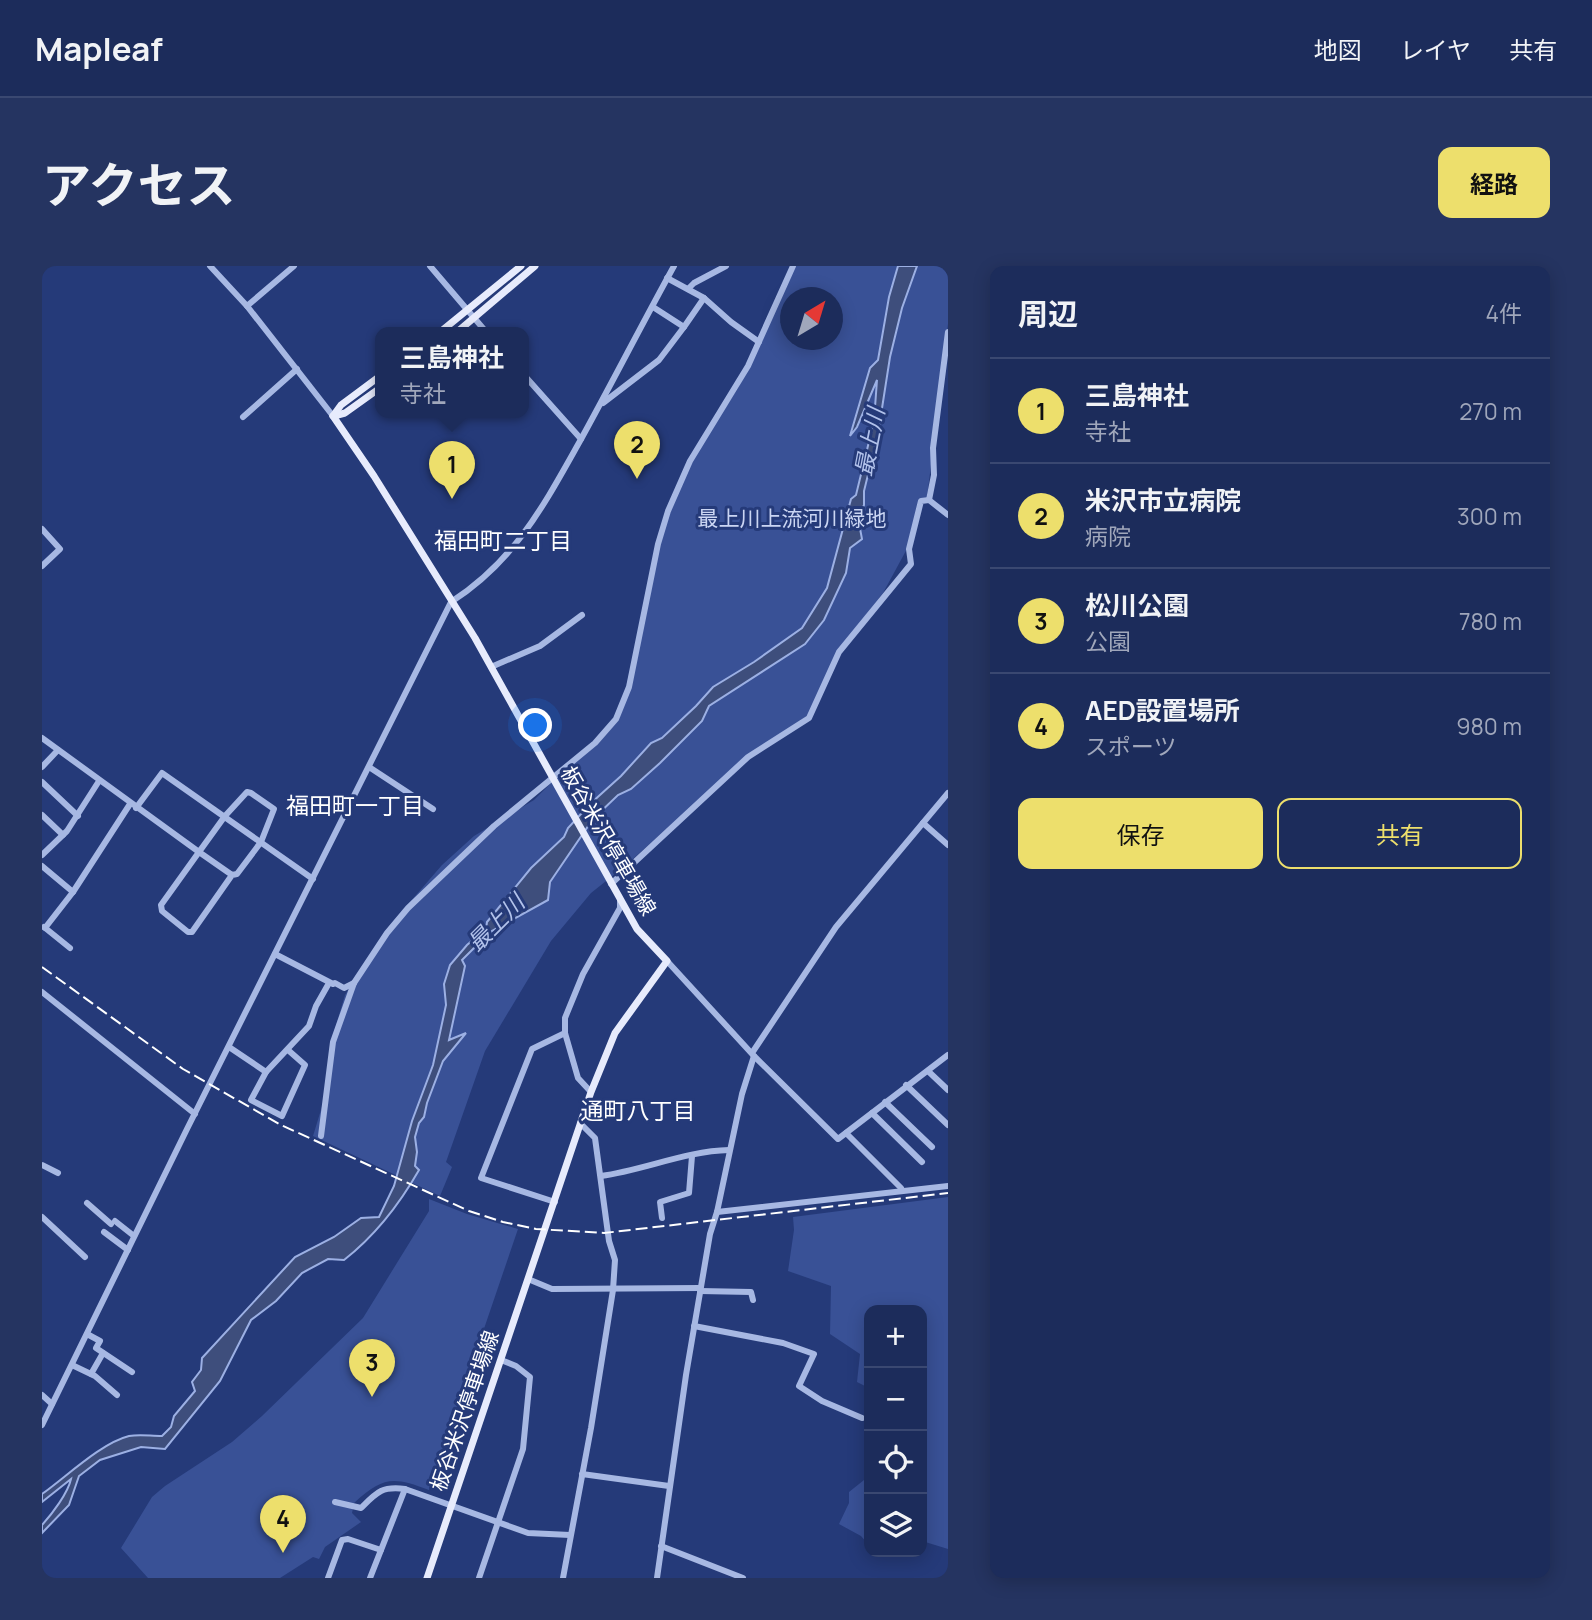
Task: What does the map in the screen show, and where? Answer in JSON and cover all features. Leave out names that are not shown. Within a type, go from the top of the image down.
[{"type":"main road","points":[[447,327],[521,266]]},
{"type":"main road","points":[[464,327],[535,266]]},
{"type":"main road","points":[[333,416],[341,405],[375,380]]},
{"type":"main road","points":[[333,416],[345,413],[375,391]]},
{"type":"main road","name":"板谷米沢停車場線","points":[[333,416],[374,476],[491,667],[637,929],[667,961],[615,1033],[591,1093],[427,1578]]},
{"type":"street","points":[[209,266],[247,306],[333,416]]},
{"type":"street","points":[[247,306],[294,266]]},
{"type":"street","points":[[430,266],[482,327]]},
{"type":"street","points":[[42,1425],[452,602],[475,587],[526,534],[602,405],[674,266]]},
{"type":"street","points":[[688,289],[726,266]]},
{"type":"street","points":[[321,1136],[333,1042],[354,983],[387,933],[408,908],[494,826],[554,781],[595,743],[619,712],[629,687],[658,544],[668,511],[690,461],[737,387],[793,266]]},
{"type":"street","points":[[667,278],[704,298],[758,341]]},
{"type":"street","points":[[602,405],[659,360],[704,298]]},
{"type":"street","points":[[653,307],[684,327]]},
{"type":"street","points":[[929,500],[934,475],[933,447],[948,331]]},
{"type":"street","points":[[243,417],[297,369]]},
{"type":"street","points":[[529,382],[581,439]]},
{"type":"street","points":[[609,881],[748,757],[809,718],[839,652],[911,564],[909,549],[921,501],[929,500],[948,514]]},
{"type":"street","points":[[42,529],[60,549],[42,566]]},
{"type":"street","points":[[491,667],[540,646],[582,615]]},
{"type":"street","points":[[42,738],[232,875]]},
{"type":"street","points":[[42,767],[58,750]]},
{"type":"street","points":[[369,767],[433,809]]},
{"type":"street","points":[[70,948],[44,927],[73,892],[133,806],[162,773],[313,879]]},
{"type":"street","points":[[42,855],[78,816],[99,781]]},
{"type":"street","points":[[42,782],[78,816]]},
{"type":"street","points":[[247,792],[274,809],[261,842],[237,874],[232,875],[192,932],[188,932],[162,911],[161,905],[225,816],[247,792]]},
{"type":"street","points":[[657,1578],[669,1486],[710,1234],[753,1054],[822,944],[948,793]]},
{"type":"street","points":[[42,815],[63,835]]},
{"type":"street","points":[[923,823],[948,845]]},
{"type":"street","points":[[42,866],[73,892]]},
{"type":"street","points":[[591,1093],[578,1078],[565,1033],[565,1018],[583,974],[620,908],[620,900]]},
{"type":"street","points":[[275,954],[329,983],[344,988],[354,983]]},
{"type":"street","points":[[667,961],[753,1054],[838,1139],[948,1055]]},
{"type":"street","points":[[288,1050],[305,1065],[282,1116],[251,1100],[266,1072],[309,1026],[329,983]]},
{"type":"street","points":[[42,992],[195,1114]]},
{"type":"street","points":[[555,1202],[481,1178],[532,1049],[565,1033]]},
{"type":"street","points":[[229,1048],[266,1072]]},
{"type":"street","points":[[928,1071],[948,1090]]},
{"type":"street","points":[[906,1085],[948,1125]]},
{"type":"street","points":[[885,1102],[932,1147]]},
{"type":"street","points":[[872,1113],[922,1162]]},
{"type":"street","points":[[564,1578],[613,1290],[614,1260],[595,1138],[580,1123]]},
{"type":"street","points":[[846,1133],[901,1188]]},
{"type":"street","points":[[601,1176],[711,1150],[729,1150]]},
{"type":"street","points":[[662,1218],[660,1202],[689,1193],[692,1156]]},
{"type":"street","points":[[42,1165],[58,1173]]},
{"type":"street","points":[[717,1212],[948,1186]]},
{"type":"street","points":[[88,1203],[134,1236]]},
{"type":"street","points":[[42,1217],[85,1257]]},
{"type":"street","points":[[104,1232],[128,1250]]},
{"type":"street","points":[[528,1279],[552,1289],[700,1289],[751,1292],[753,1300]]},
{"type":"street","points":[[694,1326],[783,1343],[814,1354],[799,1386],[822,1401],[862,1418]]},
{"type":"street","points":[[87,1334],[100,1341],[96,1348],[132,1372]]},
{"type":"street","points":[[92,1374],[103,1353]]},
{"type":"street","points":[[478,1578],[523,1449],[530,1377],[516,1366],[501,1360]]},
{"type":"street","points":[[72,1364],[92,1374],[117,1395]]},
{"type":"street","points":[[42,1395],[52,1404]]},
{"type":"street","points":[[582,1474],[669,1486]]},
{"type":"street","points":[[335,1502],[361,1508],[376,1493],[387,1488],[405,1489],[528,1532],[570,1535]]},
{"type":"street","points":[[370,1578],[405,1489]]},
{"type":"street","points":[[328,1578],[342,1540],[348,1539],[381,1550]]},
{"type":"street","points":[[661,1546],[743,1578]]},
{"type":"green space","name":"最上川上流河川緑地","points":[[795,266],[948,266],[948,324],[927,498],[920,501],[908,547],[883,593],[837,652],[808,715],[748,756],[591,893],[551,941],[485,1051],[446,1162],[452,1167],[440,1196],[313,1136],[324,1100],[331,1042],[345,995],[385,931],[442,865],[474,836],[534,800],[560,774],[597,745],[618,721],[663,529],[691,462],[738,388],[780,298],[780,350],[843,350],[843,287],[785,287]]},
{"type":"green space","points":[[948,1197],[948,1549],[927,1543],[927,1305],[864,1305],[864,1386],[857,1382],[860,1354],[830,1334],[831,1286],[788,1271],[794,1230],[793,1217]]},
{"type":"green space","points":[[429,1199],[518,1229],[429,1490],[397,1481],[373,1488],[354,1503],[352,1513],[361,1522],[325,1547],[319,1559],[313,1557],[280,1578],[148,1578],[121,1548],[152,1497],[232,1442],[363,1318],[429,1211]]},
{"type":"green space","points":[[864,1480],[864,1540],[839,1524],[849,1503],[849,1492]]},
{"type":"water","name":"最上川","points":[[898,266],[917,266],[902,308],[890,357],[878,434],[864,491],[864,505],[858,518],[862,539],[850,548],[846,573],[824,620],[805,644],[709,706],[702,721],[660,763],[631,789],[618,795],[593,819],[550,882],[548,900],[490,932],[462,960],[465,966],[449,1040],[466,1033],[443,1061],[424,1117],[419,1123],[415,1137],[415,1166],[419,1170],[386,1219],[344,1260],[328,1259],[302,1273],[276,1301],[251,1320],[220,1381],[165,1449],[141,1447],[100,1460],[79,1476],[69,1505],[42,1533],[42,1525],[63,1497],[71,1479],[42,1502],[42,1494],[95,1453],[118,1440],[133,1435],[162,1436],[171,1427],[174,1416],[195,1391],[192,1382],[201,1370],[202,1358],[295,1257],[334,1237],[361,1218],[379,1217],[394,1186],[412,1121],[433,1065],[446,1005],[444,984],[450,965],[467,945],[486,929],[487,922],[531,868],[564,837],[568,828],[590,804],[621,776],[651,743],[662,738],[713,687],[802,628],[827,588],[851,499],[856,495],[874,421],[877,380],[857,427],[850,436],[870,368],[878,360],[889,297]]},
{"type":"railway","points":[[42,967],[183,1069],[281,1125],[469,1211],[503,1222],[536,1229],[604,1233],[948,1193]]},
{"type":"place","name":"米沢市立病院","points":[[637,479]]},
{"type":"place","name":"三島神社","points":[[452,499]]},
{"type":"place","name":"松川公園","points":[[372,1397]]},
{"type":"place","name":"AED設置場所","points":[[283,1553]]},
{"type":"district","name":"福田町二丁目","points":[[503,541]]},
{"type":"district","name":"福田町一丁目","points":[[355,806]]},
{"type":"district","name":"通町八丁目","points":[[638,1111]]}]
